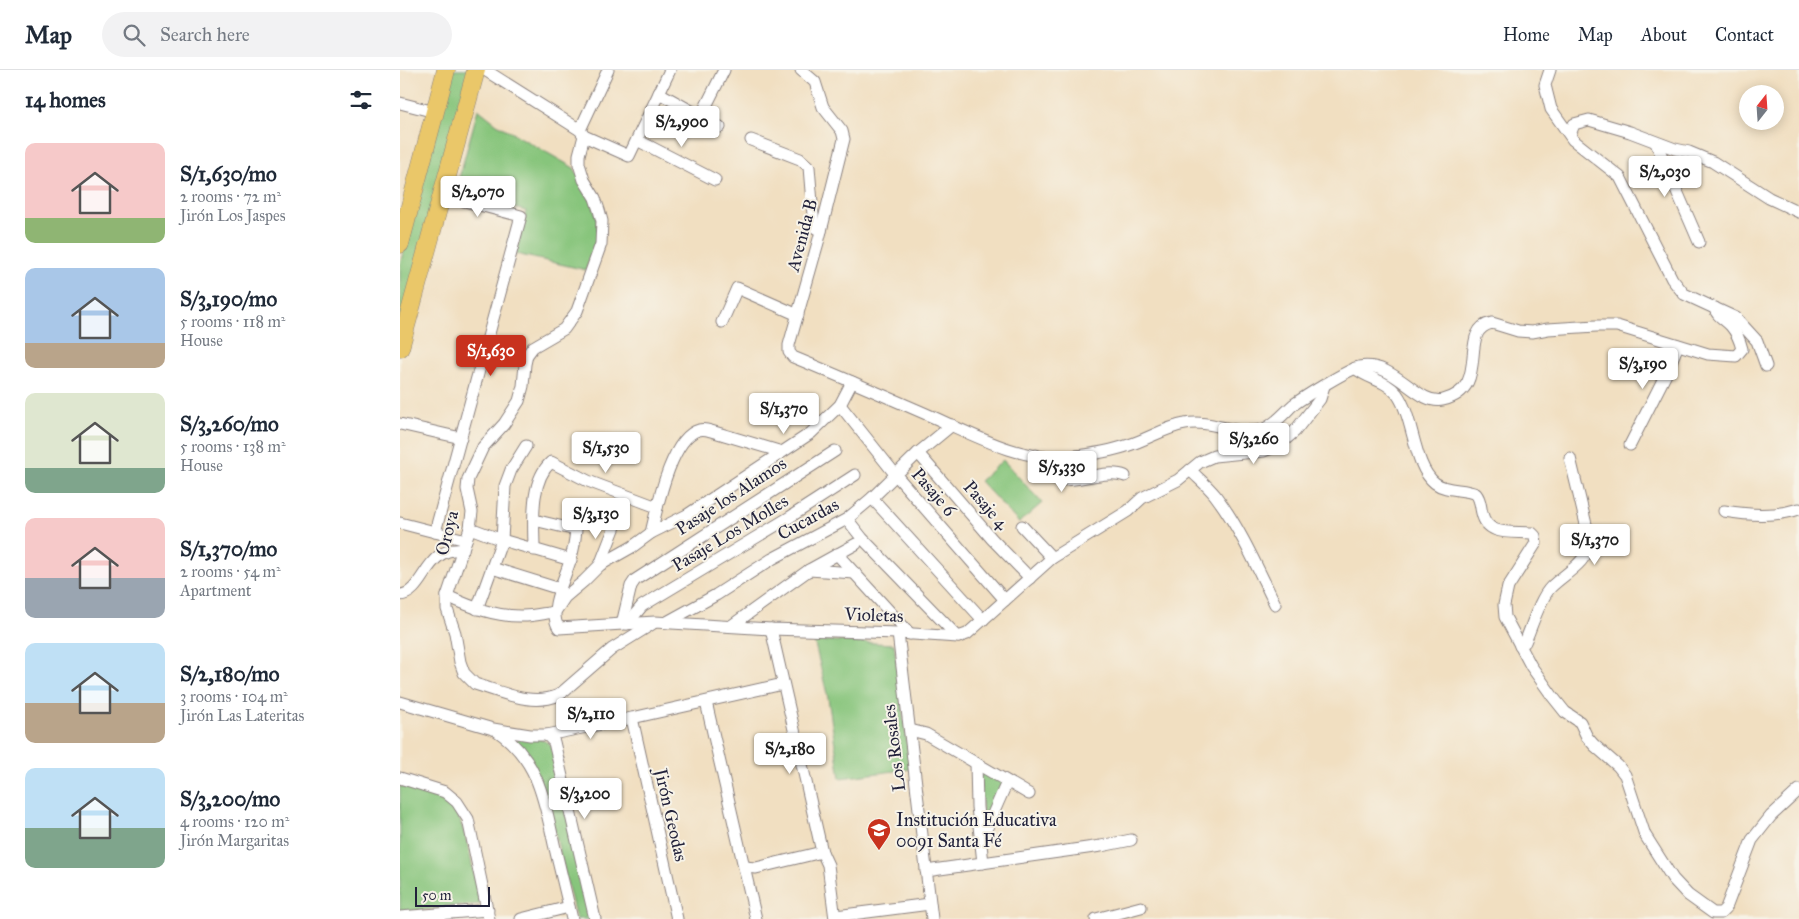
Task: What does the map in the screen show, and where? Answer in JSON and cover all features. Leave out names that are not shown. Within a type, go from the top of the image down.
[{"type":"main road","points":[[400,244],[446,70]]},
{"type":"main road","points":[[400,348],[476,70]]},
{"type":"street","points":[[485,70],[582,133],[629,156],[670,70]]},
{"type":"street","name":"Oroya","points":[[608,70],[582,133],[579,155],[579,164],[584,180],[595,198],[599,210],[602,227],[601,244],[576,311],[564,329],[533,347],[527,355],[519,400],[504,424],[483,448],[468,479],[467,489],[472,512],[470,528],[447,596],[447,609],[455,632],[460,662],[464,673],[469,679],[475,684],[534,701],[559,695],[612,649],[632,635],[660,622]]},
{"type":"street","points":[[700,118],[724,70]]},
{"type":"street","name":"Avenida B","points":[[801,70],[815,82],[823,107],[842,131],[844,139],[821,231],[789,345],[793,357],[852,382]]},
{"type":"street","points":[[1550,70],[1545,85],[1550,109],[1573,140],[1620,177],[1672,278],[1684,294],[1736,318],[1757,341],[1766,366]]},
{"type":"street","points":[[659,93],[700,118],[720,127]]},
{"type":"street","points":[[400,103],[435,112]]},
{"type":"street","points":[[1570,135],[1574,124],[1589,120],[1630,132],[1656,143],[1689,152],[1713,162],[1768,198],[1799,212]]},
{"type":"street","points":[[637,140],[715,180]]},
{"type":"street","points":[[751,140],[800,159],[809,167],[814,227],[821,231]]},
{"type":"street","points":[[1656,143],[1698,242]]},
{"type":"street","points":[[436,532],[521,216],[442,195]]},
{"type":"street","points":[[722,322],[738,288],[798,315]]},
{"type":"street","points":[[447,596],[478,609],[507,615],[524,616],[555,612],[565,597],[600,565],[632,547],[651,532],[687,515],[811,433],[840,405],[852,382],[998,445],[1036,455],[1068,457],[1127,446],[1187,423],[1202,423],[1237,432],[1264,429],[1294,404],[1355,368],[1370,366],[1381,368],[1427,398],[1441,401],[1457,393],[1468,383],[1472,371],[1475,336],[1480,328],[1492,323],[1518,331],[1532,332],[1548,329],[1618,326],[1708,354],[1732,356],[1738,354],[1742,349],[1738,338],[1730,326],[1716,312],[1715,308]]},
{"type":"street","points":[[1630,445],[1666,374],[1678,345]]},
{"type":"street","points":[[1355,368],[1384,382],[1399,396],[1424,469],[1433,482],[1443,488],[1476,494],[1480,500],[1484,522],[1490,528],[1500,531],[1532,533],[1536,536],[1536,543],[1508,587],[1504,599],[1505,617],[1531,666],[1553,698],[1565,712],[1580,722],[1594,745],[1618,766],[1625,775],[1645,835],[1673,879],[1688,895],[1713,913],[1721,913],[1726,908],[1752,840],[1761,827],[1799,790]]},
{"type":"street","points":[[848,519],[862,538],[958,637],[967,634],[1052,558],[1128,511],[1142,498],[1178,480],[1200,462],[1214,456],[1264,450],[1279,445],[1295,430],[1320,400],[1324,386]]},
{"type":"street","name":"Pasaje 6","points":[[840,405],[896,474],[1006,600]]},
{"type":"street","points":[[400,424],[461,438]]},
{"type":"street","name":"Cucardas","points":[[660,622],[716,595],[772,559],[848,519],[918,453],[952,425]]},
{"type":"street","points":[[651,532],[657,507],[678,448],[687,438],[699,430],[711,431],[782,452]]},
{"type":"street","points":[[478,609],[502,540],[505,486],[511,470],[526,446]]},
{"type":"street","name":"Pasaje los Alamos","points":[[625,624],[632,586],[635,580],[835,451]]},
{"type":"street","name":"Pasaje 4","points":[[918,453],[992,539],[1030,578]]},
{"type":"street","points":[[1036,455],[1042,473],[1054,480],[1113,474],[1125,476]]},
{"type":"street","points":[[1520,646],[1525,642],[1546,592],[1581,561],[1589,549],[1590,541],[1570,458]]},
{"type":"street","points":[[534,550],[534,520],[538,486],[543,470],[551,462],[588,482],[657,507]]},
{"type":"street","points":[[1190,470],[1214,493],[1226,510],[1245,543],[1275,604]]},
{"type":"street","name":"Pasaje Los Molles","points":[[625,624],[642,606],[855,476]]},
{"type":"street","points":[[872,498],[983,620]]},
{"type":"street","points":[[1724,511],[1750,515],[1786,513],[1799,509]]},
{"type":"street","points":[[534,520],[576,530],[571,560],[560,589],[555,612]]},
{"type":"street","points":[[400,523],[436,532],[464,545]]},
{"type":"street","points":[[600,565],[616,524]]},
{"type":"street","points":[[1022,526],[1052,558]]},
{"type":"street","points":[[470,528],[502,540],[571,560]]},
{"type":"street","points":[[731,626],[809,570],[856,544]]},
{"type":"street","points":[[400,595],[406,595],[439,555],[464,545]]},
{"type":"street","points":[[837,554],[904,633]]},
{"type":"street","points":[[492,568],[560,589]]},
{"type":"street","points":[[809,570],[854,573]]},
{"type":"street","name":"Violetas","points":[[555,612],[557,627],[577,628],[660,622],[958,637]]},
{"type":"street","points":[[772,629],[822,852],[828,865],[835,917],[856,916],[930,904]]},
{"type":"street","name":"Los Rosales","points":[[904,633],[910,730],[932,919]]},
{"type":"street","points":[[400,702],[493,729],[530,735],[548,735],[783,684]]},
{"type":"street","points":[[706,702],[756,919]]},
{"type":"street","name":"Jirón Geodas","points":[[632,718],[677,919]]},
{"type":"street","points":[[493,729],[510,740],[520,752],[542,789],[572,919]]},
{"type":"street","points":[[910,730],[926,734],[1029,794]]},
{"type":"street","points":[[548,735],[554,742],[595,919]]},
{"type":"street","points":[[976,763],[977,807],[983,863]]},
{"type":"street","points":[[400,778],[445,792],[457,802],[468,819],[488,914],[400,917]]},
{"type":"street","points":[[981,840],[1008,782]]},
{"type":"street","points":[[926,871],[1131,840]]},
{"type":"street","points":[[744,867],[756,868],[822,852]]},
{"type":"street","points":[[521,919],[569,907]]},
{"type":"street","points":[[1096,919],[1141,907]]},
{"type":"green space","points":[[451,70],[472,70],[400,333],[400,264]]},
{"type":"green space","points":[[478,109],[497,124],[574,168],[589,193],[596,216],[598,234],[586,270],[516,254],[526,211],[455,193]]},
{"type":"green space","points":[[1003,460],[1042,503],[1019,523],[980,481]]},
{"type":"green space","points":[[814,640],[894,644],[910,769],[840,778],[828,698]]},
{"type":"green space","points":[[519,738],[540,740],[551,745],[592,919],[576,919],[545,791],[517,742]]},
{"type":"green space","points":[[979,768],[1003,782],[984,827]]},
{"type":"green space","points":[[400,786],[435,795],[453,808],[458,816],[466,839],[480,904],[400,912]]},
{"type":"place","name":"Institución Educativa 0091 Santa Fé","points":[[879,851]]}]
